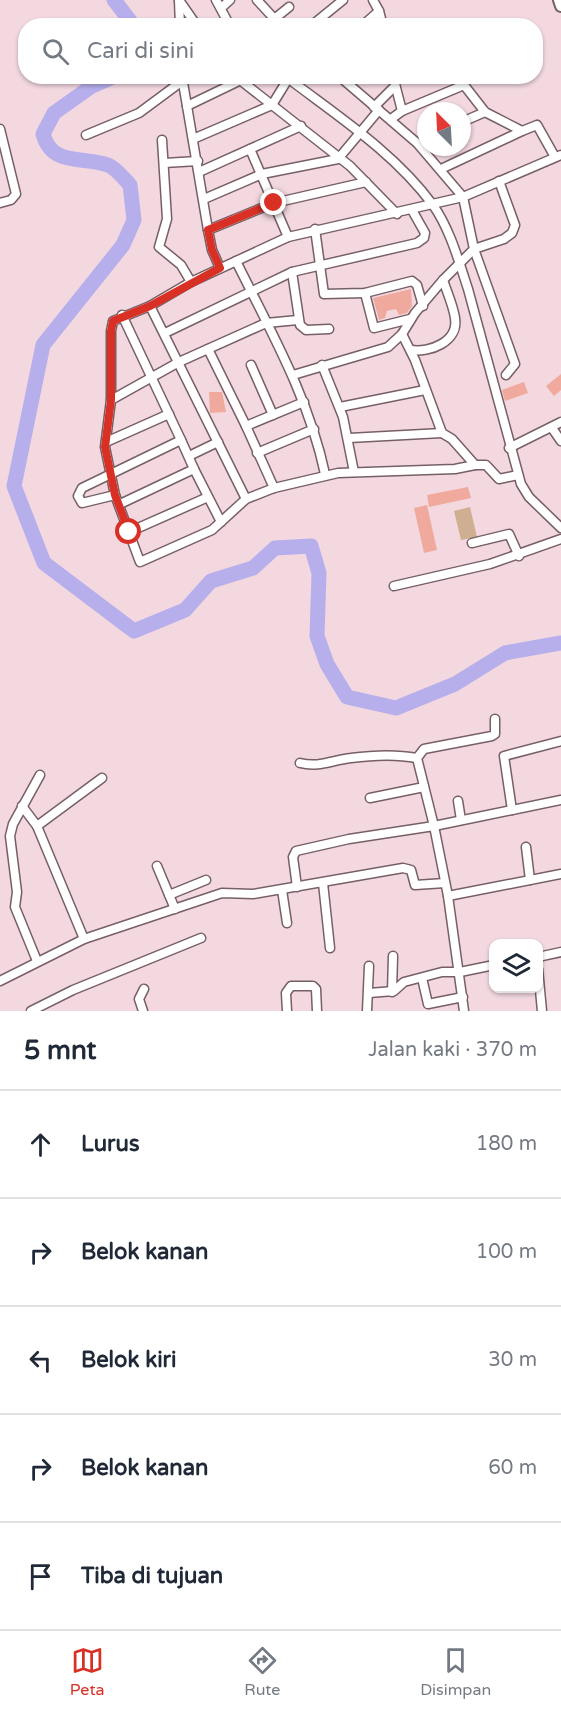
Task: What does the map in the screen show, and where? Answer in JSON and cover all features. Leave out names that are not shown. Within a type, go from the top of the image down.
[{"type":"main road","points":[[558,0],[561,6]]},
{"type":"street","points":[[179,0],[180,18]]},
{"type":"street","points":[[179,0],[191,18]]},
{"type":"street","points":[[216,0],[226,18]]},
{"type":"street","points":[[221,8],[230,0]]},
{"type":"street","points":[[257,0],[271,18]]},
{"type":"street","points":[[321,18],[343,0]]},
{"type":"street","points":[[373,0],[381,18]]},
{"type":"street","points":[[275,18],[289,7]]},
{"type":"street","points":[[371,18],[379,11]]},
{"type":"street","points":[[86,135],[139,113],[176,84]]},
{"type":"street","points":[[185,84],[208,230],[212,250],[220,268]]},
{"type":"street","points":[[187,106],[227,84]]},
{"type":"street","points":[[246,84],[301,126],[366,182],[397,214]]},
{"type":"street","points":[[193,139],[272,105],[283,84]]},
{"type":"street","points":[[294,84],[397,164],[433,206],[459,263],[475,311],[509,448],[518,475],[529,497],[561,528]]},
{"type":"street","points":[[350,84],[417,143]]},
{"type":"street","points":[[204,199],[262,174],[338,159],[377,109],[392,84]]},
{"type":"street","points":[[395,84],[402,111]]},
{"type":"street","points":[[391,119],[402,111],[464,85],[485,112],[522,131]]},
{"type":"street","points":[[471,118],[485,112]]},
{"type":"street","points":[[441,169],[522,131],[528,126],[537,125],[558,156],[463,197],[433,206],[315,229],[288,237],[191,282],[150,306],[122,315],[113,321],[111,400],[106,442],[115,495],[120,504],[137,559],[145,562],[212,530],[246,499],[274,488],[325,474],[455,470],[486,465],[499,479],[518,475]]},
{"type":"street","points":[[199,172],[301,126]]},
{"type":"street","points":[[0,129],[4,163],[16,194],[11,200],[0,203]]},
{"type":"street","points":[[162,141],[167,219],[159,247],[181,265],[191,282]]},
{"type":"street","points":[[250,149],[288,237]]},
{"type":"street","points":[[429,156],[463,197],[474,249],[515,364],[506,375]]},
{"type":"street","points":[[164,164],[198,161]]},
{"type":"street","points":[[293,375],[379,351],[402,334],[411,319],[443,280],[474,249],[504,239],[512,233],[515,225],[499,181]]},
{"type":"street","points":[[208,230],[274,203],[366,182]]},
{"type":"street","points":[[165,333],[292,272],[421,241],[425,232],[412,210]]},
{"type":"street","points":[[315,229],[324,294],[365,293],[412,281],[417,285],[423,306]]},
{"type":"street","points":[[236,261],[293,375],[314,429],[325,474]]},
{"type":"street","points":[[292,272],[300,316],[298,320]]},
{"type":"street","points":[[411,350],[423,350],[442,345],[451,335],[455,317],[443,280]]},
{"type":"street","points":[[365,293],[374,328],[411,319]]},
{"type":"street","points":[[150,306],[246,499]]},
{"type":"street","points":[[122,315],[221,522]]},
{"type":"street","points":[[111,400],[179,362],[266,323],[298,320]]},
{"type":"street","points":[[298,320],[306,330],[329,328]]},
{"type":"street","points":[[402,334],[411,350],[442,433]]},
{"type":"street","points":[[208,349],[274,488]]},
{"type":"street","points":[[251,365],[273,414]]},
{"type":"street","points":[[322,366],[340,407],[349,438],[354,472]]},
{"type":"street","points":[[340,407],[425,390]]},
{"type":"street","points":[[246,426],[304,402]]},
{"type":"street","points":[[106,442],[169,414]]},
{"type":"street","points":[[509,448],[561,422]]},
{"type":"street","points":[[552,428],[561,441]]},
{"type":"street","points":[[257,453],[314,429]]},
{"type":"street","points":[[349,438],[442,433],[452,439],[475,465]]},
{"type":"street","points":[[115,495],[88,503],[82,503],[78,496],[82,488],[181,440]]},
{"type":"street","points":[[189,456],[218,442]]},
{"type":"street","points":[[120,504],[194,469]]},
{"type":"street","points":[[129,532],[208,497]]},
{"type":"street","points":[[472,543],[509,534],[519,556]]},
{"type":"street","points":[[394,586],[519,556],[561,539]]},
{"type":"street","points":[[417,758],[424,750],[492,736],[495,734],[495,719]]},
{"type":"street","points":[[512,810],[504,756],[561,741]]},
{"type":"street","points":[[300,764],[319,766],[349,758],[400,755],[417,758]]},
{"type":"street","points":[[417,758],[448,896],[464,1011]]},
{"type":"street","points":[[37,962],[15,907],[17,892],[10,836],[22,806],[40,775]]},
{"type":"street","points":[[37,826],[102,778]]},
{"type":"street","points":[[370,798],[424,787]]},
{"type":"street","points":[[297,887],[293,857],[296,851],[561,800]]},
{"type":"street","points":[[458,801],[461,820]]},
{"type":"street","points":[[22,806],[37,826],[84,939]]},
{"type":"street","points":[[526,848],[530,880]]},
{"type":"street","points":[[157,866],[175,909]]},
{"type":"street","points":[[0,981],[84,939],[222,893],[253,894],[406,868],[411,870],[415,885],[445,883]]},
{"type":"street","points":[[448,896],[561,874]]},
{"type":"street","points":[[169,895],[206,880]]},
{"type":"street","points":[[323,883],[330,948]]},
{"type":"street","points":[[282,890],[287,923]]},
{"type":"street","points":[[32,1011],[73,990],[201,938]]},
{"type":"street","points":[[543,956],[561,952]]},
{"type":"street","points":[[392,992],[393,956]]},
{"type":"street","points":[[367,1011],[369,966]]},
{"type":"street","points":[[369,993],[392,992],[404,982],[442,972],[460,972],[489,966]]},
{"type":"street","points":[[422,978],[429,1008],[463,997]]},
{"type":"street","points":[[287,1011],[286,993],[291,986],[316,989],[317,1011]]},
{"type":"street","points":[[143,1011],[139,999],[144,989]]},
{"type":"street","points":[[540,993],[542,1011]]},
{"type":"shaded area","points":[[470,507],[477,537],[461,540],[454,511]]},
{"type":"building","points":[[411,289],[412,306],[407,313],[399,315],[396,309],[387,311],[385,318],[379,320],[373,298]]},
{"type":"building","points":[[561,374],[561,390],[554,396],[546,386]]},
{"type":"building","points":[[524,382],[528,393],[505,401],[502,390]]},
{"type":"building","points":[[209,392],[222,392],[226,412],[210,413]]},
{"type":"building","points":[[468,487],[471,498],[429,507],[427,495]]},
{"type":"building","points":[[427,505],[437,550],[424,553],[414,508]]},
{"type":"waterway","points":[[114,0],[128,18]]},
{"type":"waterway","points":[[97,84],[54,113],[43,134],[53,152],[61,156],[98,162],[111,166],[117,171],[130,185],[134,220],[123,245],[43,345],[14,486],[44,563],[134,631],[185,610],[211,581],[253,568],[275,548],[311,546],[319,573],[317,636],[327,664],[347,697],[396,708],[455,684],[505,653],[561,643]]},
{"type":"route","points":[[129,532],[115,495],[105,447],[111,400],[113,321],[122,315],[150,306],[220,268],[212,250],[208,230],[274,203]]}]
